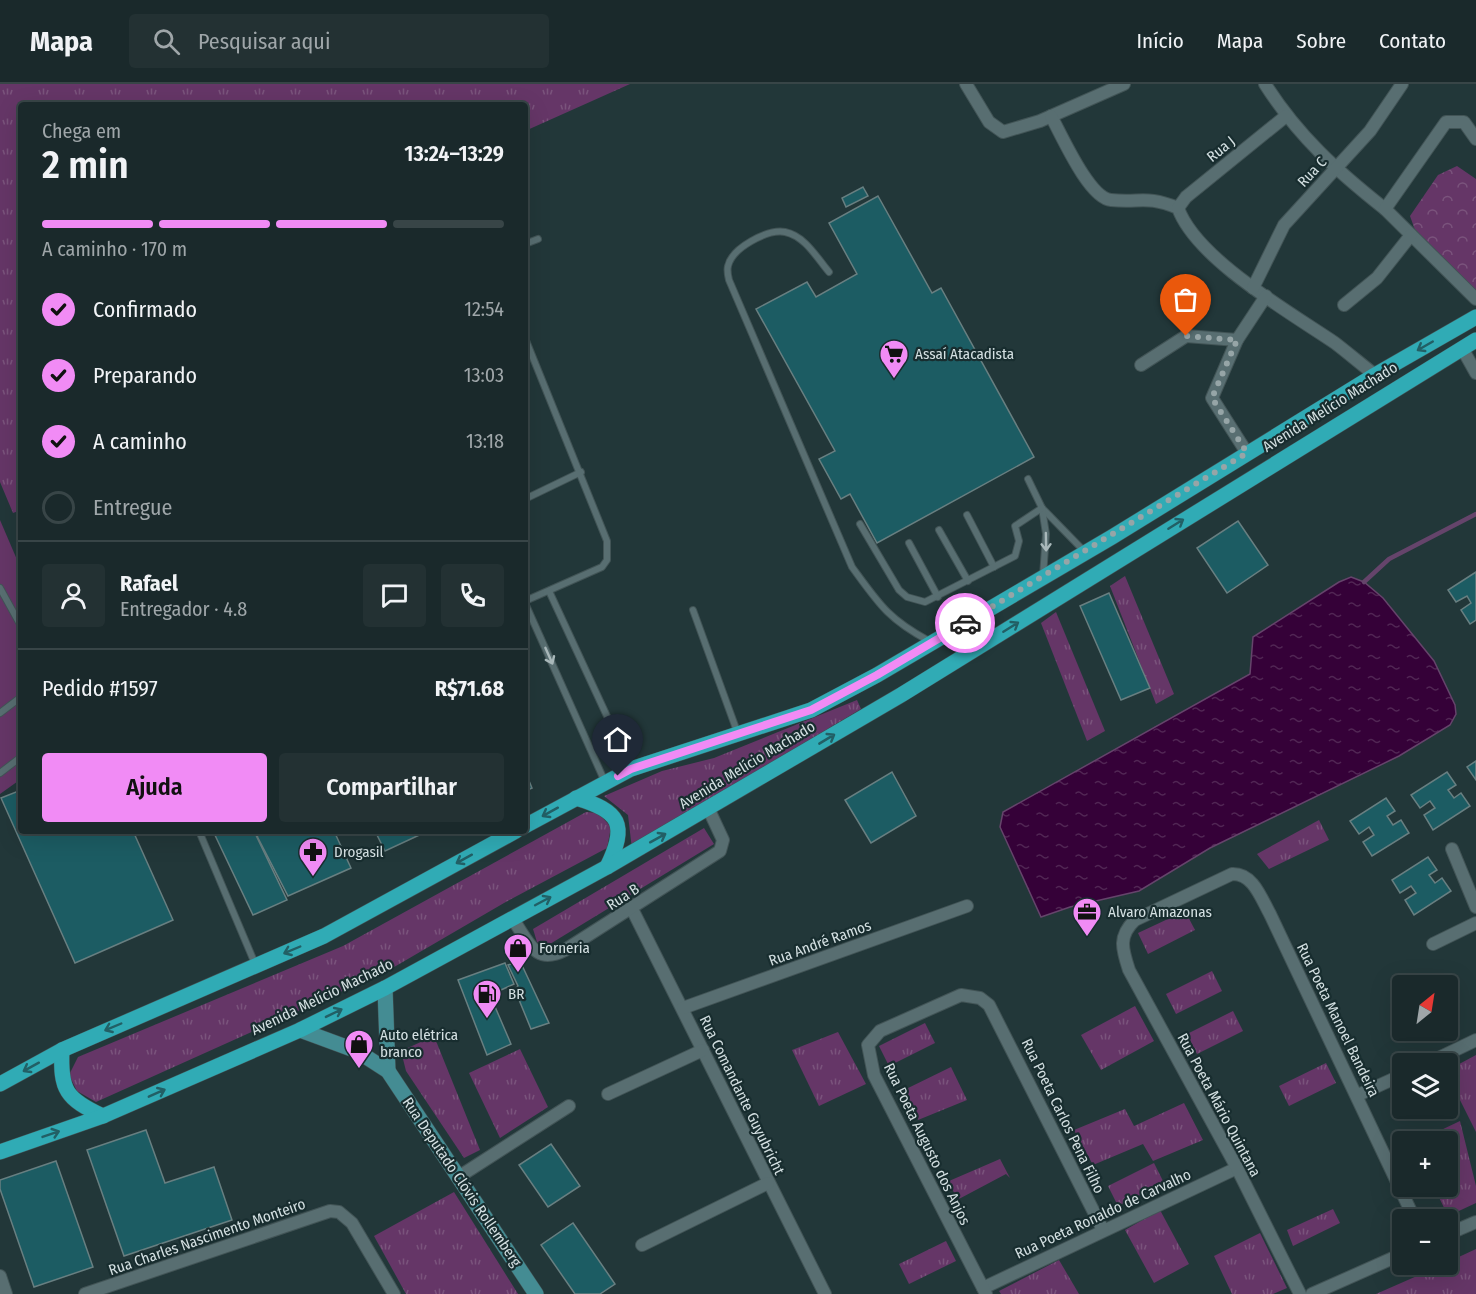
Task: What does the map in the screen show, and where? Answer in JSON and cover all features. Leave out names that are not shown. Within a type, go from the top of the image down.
[{"type":"main road","name":"Avenida Melício Machado","points":[[528,824],[631,769],[811,710],[877,675],[1085,552],[1375,375],[1476,317]]},
{"type":"main road","name":"Avenida Melício Machado","points":[[0,1152],[103,1116],[300,1029],[386,988],[608,867],[709,810],[901,695],[1476,339]]},
{"type":"main road","points":[[576,798],[597,804],[612,814],[617,824],[620,836],[608,867]]},
{"type":"main road","points":[[0,1084],[62,1050],[324,936],[511,834]]},
{"type":"main road","points":[[62,1050],[60,1075],[66,1092],[81,1106],[103,1116]]},
{"type":"street","points":[[966,84],[989,122],[1003,132],[1051,116],[1124,84]]},
{"type":"street","points":[[1265,84],[1286,116],[1335,170],[1385,209],[1476,299]]},
{"type":"street","name":"Rua C","points":[[1253,288],[1284,225],[1370,131],[1402,84]]},
{"type":"street","points":[[1051,116],[1091,188],[1101,198],[1157,200],[1178,208],[1182,218],[1212,253],[1253,288],[1338,345],[1375,375]]},
{"type":"street","name":"Rua J","points":[[1178,208],[1186,197],[1286,116]]},
{"type":"street","points":[[1385,209],[1446,122],[1464,122],[1476,139]]},
{"type":"street","points":[[1344,305],[1377,278],[1411,235]]},
{"type":"street","points":[[1247,453],[1212,398],[1237,340],[1266,296]]},
{"type":"street","points":[[1141,364],[1186,336],[1237,340]]},
{"type":"street","points":[[1462,348],[1476,373]]},
{"type":"street","name":"Rua B","points":[[512,918],[534,950],[542,956],[552,957],[632,909],[720,851],[723,840],[709,810]]},
{"type":"street","points":[[1452,849],[1476,907]]},
{"type":"street","name":"Rua Poeta Mário Quintana","points":[[1239,874],[1214,881],[1135,920],[1125,929],[1121,938],[1129,970],[1237,1168],[1300,1294]]},
{"type":"street","name":"Rua Poeta Manoel Bandeira","points":[[1239,874],[1253,884],[1270,914],[1358,1095],[1410,1209]]},
{"type":"street","name":"Rua André Ramos","points":[[683,1008],[967,906]]},
{"type":"street","name":"Rua Comandante Guyubricht","points":[[632,909],[825,1294]]},
{"type":"street","points":[[1433,944],[1476,924]]},
{"type":"street","points":[[386,988],[388,1071]]},
{"type":"street","name":"Rua Poeta Augusto dos Anjos","points":[[984,1291],[874,1075],[868,1045],[880,1031],[961,995],[980,998],[997,1017]]},
{"type":"street","name":"Rua Poeta Carlos Pena Filho","points":[[997,1017],[1103,1230]]},
{"type":"street","name":"Rua Deputado Clóvis Rollemberg","points":[[300,1029],[357,1051],[388,1071],[460,1176],[536,1294]]},
{"type":"street","points":[[1449,1053],[1476,1040]]},
{"type":"street","points":[[608,1094],[703,1050]]},
{"type":"street","points":[[1358,1095],[1392,1080]]},
{"type":"street","points":[[460,1176],[569,1106]]},
{"type":"street","name":"Rua Poeta Ronaldo de Carvalho","points":[[984,1291],[1103,1230],[1237,1168]]},
{"type":"street","points":[[642,1245],[768,1183]]},
{"type":"street","name":"Rua Charles Nascimento Monteiro","points":[[85,1294],[330,1211],[339,1212],[352,1223],[394,1294]]},
{"type":"street","points":[[1458,1230],[1476,1222]]},
{"type":"street","points":[[1312,1294],[1392,1258]]},
{"type":"street","points":[[1,1280],[6,1294]]},
{"type":"lane","points":[[829,272],[803,241],[784,232],[765,234],[739,249],[728,265],[729,280],[852,567],[880,607],[901,626],[932,642]]},
{"type":"lane","points":[[528,243],[538,239]]},
{"type":"lane","points":[[528,345],[607,541],[607,560],[602,567],[528,601]]},
{"type":"lane","points":[[528,498],[581,472]]},
{"type":"lane","points":[[1028,479],[1042,508],[1085,552]]},
{"type":"lane","points":[[860,524],[898,590],[917,601],[925,602],[1015,556],[1019,541],[1014,530],[1016,523],[1042,508]]},
{"type":"lane","points":[[1042,508],[1046,563],[1043,577]]},
{"type":"lane","points":[[967,515],[994,567]]},
{"type":"lane","points":[[939,530],[968,581]]},
{"type":"lane","points":[[909,543],[938,597]]},
{"type":"lane","points":[[0,588],[18,621]]},
{"type":"lane","points":[[549,591],[631,769]]},
{"type":"lane","points":[[528,609],[605,782]]},
{"type":"lane","points":[[693,610],[738,734]]},
{"type":"lane","points":[[0,713],[18,699]]},
{"type":"lane","points":[[0,773],[18,760]]},
{"type":"lane","points":[[200,834],[256,966]]},
{"type":"green space","points":[[0,84],[630,84],[528,130],[528,102],[18,102],[18,511],[13,513],[0,482]]},
{"type":"green space","points":[[1457,166],[1476,179],[1476,290],[1473,291],[1415,230],[1410,216],[1438,175]]},
{"type":"green space","points":[[0,520],[18,562],[18,781],[0,794]]},
{"type":"green space","points":[[1125,576],[1174,694],[1156,704],[1110,586]]},
{"type":"green space","points":[[1056,612],[1105,731],[1087,741],[1041,623]]},
{"type":"green space","points":[[857,700],[861,709],[675,820],[632,849],[628,815],[604,796],[662,771],[714,758]]},
{"type":"green space","points":[[586,812],[598,813],[611,827],[607,848],[504,903],[389,970],[96,1102],[77,1091],[69,1075],[78,1057],[343,946]]},
{"type":"green space","points":[[1319,820],[1329,840],[1269,869],[1257,854]]},
{"type":"green space","points":[[704,828],[714,844],[545,947],[537,942],[533,929]]},
{"type":"green space","points":[[1185,911],[1195,930],[1148,954],[1138,933]]},
{"type":"green space","points":[[1212,971],[1222,991],[1176,1014],[1166,994]]},
{"type":"green space","points":[[1135,1006],[1154,1041],[1101,1070],[1081,1035]]},
{"type":"green space","points":[[1233,1011],[1243,1031],[1197,1054],[1187,1034]]},
{"type":"green space","points":[[925,1023],[935,1043],[889,1066],[879,1046]]},
{"type":"green space","points":[[838,1032],[866,1084],[819,1106],[792,1050]]},
{"type":"green space","points":[[434,1036],[480,1150],[464,1158],[406,1071],[401,1051]]},
{"type":"green space","points":[[520,1049],[548,1107],[500,1138],[469,1073]]},
{"type":"green space","points":[[1476,1055],[1476,1132],[1458,1096],[1458,1065]]},
{"type":"green space","points":[[1326,1063],[1336,1083],[1289,1106],[1279,1086]]},
{"type":"green space","points":[[951,1067],[967,1100],[918,1120],[904,1090]]},
{"type":"green space","points":[[1184,1103],[1203,1140],[1153,1161],[1143,1144],[1093,1165],[1074,1130],[1125,1109],[1134,1126]]},
{"type":"green space","points":[[1460,1121],[1476,1186],[1476,1203],[1458,1211],[1458,1209],[1445,1209],[1439,1197],[1458,1197],[1458,1131],[1439,1131]]},
{"type":"green space","points":[[1000,1159],[1010,1178],[1006,1174],[957,1200],[949,1181]]},
{"type":"green space","points":[[1154,1163],[1164,1183],[1118,1206],[1108,1186]]},
{"type":"green space","points":[[454,1192],[518,1294],[406,1294],[374,1236]]},
{"type":"green space","points":[[1333,1209],[1340,1223],[1293,1246],[1287,1230]]},
{"type":"green space","points":[[1160,1210],[1189,1264],[1154,1283],[1125,1230]]},
{"type":"green space","points":[[1260,1233],[1287,1288],[1273,1294],[1232,1294],[1214,1256]]},
{"type":"green space","points":[[946,1241],[956,1261],[909,1284],[899,1264]]},
{"type":"green space","points":[[1476,1249],[1476,1294],[1376,1294],[1419,1275],[1458,1275],[1458,1257]]},
{"type":"green space","points":[[1059,1260],[1079,1294],[1001,1294],[999,1291]]},
{"type":"water","points":[[1351,577],[1364,582],[1383,598],[1434,661],[1455,705],[1456,714],[1450,725],[1399,756],[1210,848],[1139,891],[1070,907],[1041,917],[1000,827],[1003,812],[1250,674],[1253,637],[1339,582]]},
{"type":"building","points":[[863,187],[868,196],[846,207],[842,198]]},
{"type":"building","name":"Assaí Atacadista","points":[[878,196],[932,293],[941,288],[1034,457],[877,543],[850,494],[841,499],[819,459],[835,451],[756,309],[807,282],[816,297],[857,274],[829,223]]},
{"type":"building","points":[[1238,521],[1268,565],[1227,593],[1197,548]]},
{"type":"building","points":[[1476,572],[1476,620],[1470,624],[1461,610],[1471,603],[1467,596],[1456,602],[1448,590]]},
{"type":"building","points":[[1109,593],[1150,688],[1121,700],[1080,606]]},
{"type":"building","points":[[1476,761],[1476,780],[1467,767]]},
{"type":"building","points":[[892,772],[916,816],[871,843],[845,800]]},
{"type":"building","points":[[1447,772],[1456,785],[1448,790],[1454,798],[1461,793],[1470,806],[1433,830],[1424,815],[1435,808],[1430,801],[1420,808],[1411,795]]},
{"type":"building","points":[[528,778],[532,788],[528,790]]},
{"type":"building","points":[[18,791],[18,834],[134,834],[173,920],[75,963],[1,798]]},
{"type":"building","points":[[1386,798],[1395,811],[1387,816],[1393,825],[1401,820],[1409,833],[1372,856],[1363,842],[1374,835],[1369,827],[1359,834],[1350,821]]},
{"type":"building","points":[[214,834],[255,834],[287,900],[253,915]]},
{"type":"building","points":[[261,834],[335,834],[351,868],[288,896],[257,836]]},
{"type":"building","points":[[376,834],[422,834],[385,851]]},
{"type":"building","points":[[1428,857],[1437,870],[1429,875],[1435,883],[1442,878],[1451,891],[1414,915],[1405,900],[1416,893],[1411,886],[1400,893],[1392,880]]},
{"type":"building","points":[[520,961],[549,1023],[531,1029],[515,990],[518,986],[508,965]]},
{"type":"building","name":"BR","points":[[505,963],[514,984],[490,995],[511,1044],[487,1055],[458,980]]},
{"type":"building","points":[[146,1130],[165,1183],[214,1167],[232,1220],[124,1256],[87,1150]]},
{"type":"building","points":[[551,1144],[580,1186],[548,1207],[519,1165]]},
{"type":"building","points":[[56,1161],[93,1267],[34,1287],[0,1189],[0,1180]]},
{"type":"building","points":[[573,1223],[615,1284],[600,1294],[575,1294],[541,1245]]},
{"type":"waterway","points":[[1364,582],[1389,559],[1476,514]]},
{"type":"way so far","points":[[965,623],[1112,537],[1247,453],[1212,398],[1237,340],[1186,336]]},
{"type":"place","name":"Assaí Atacadista","points":[[894,380]]},
{"type":"place","name":"Drogasil","points":[[313,878]]},
{"type":"place","name":"Alvaro Amazonas","points":[[1087,938]]},
{"type":"place","name":"Forneria","points":[[518,974]]},
{"type":"place","name":"BR","points":[[487,1020]]},
{"type":"place","name":"Auto elétrica branco","points":[[359,1070]]},
{"type":"route","points":[[618,776],[631,769],[811,710],[877,675],[965,623]]}]
